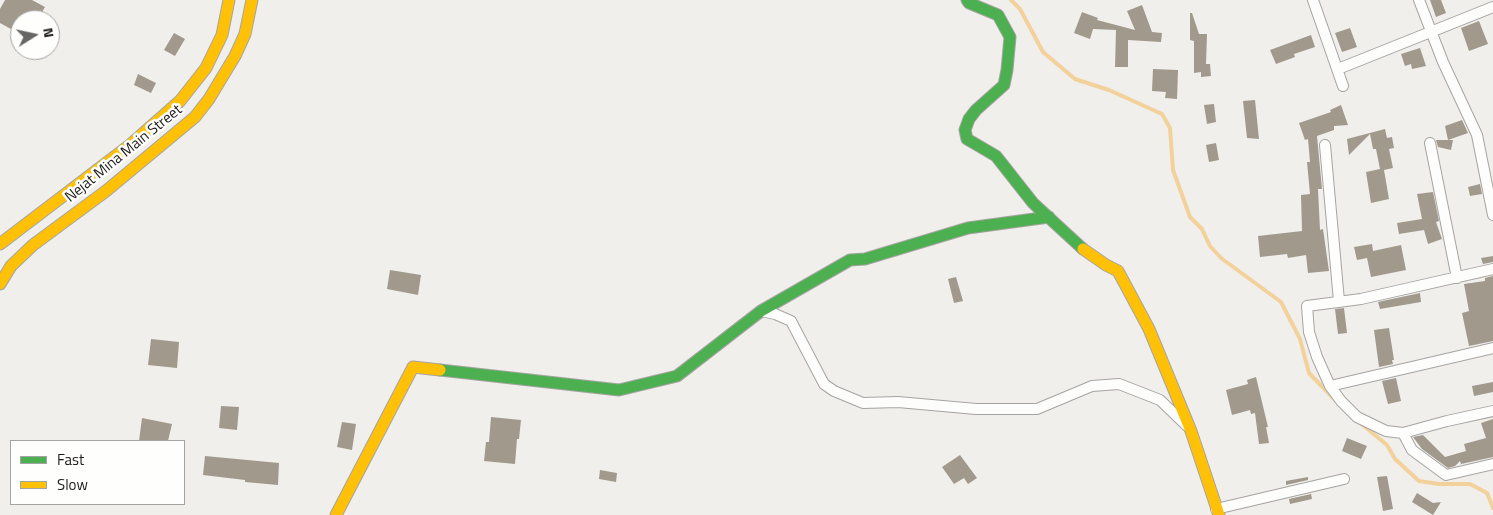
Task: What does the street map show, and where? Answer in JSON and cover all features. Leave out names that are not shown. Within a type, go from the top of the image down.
[{"type":"street","name":"Nejat Mina Main Street","points":[[0,244],[130,145],[180,100],[206,68],[222,36],[229,0]]},
{"type":"street","name":"Nejat Mina Main Street","points":[[0,284],[11,266],[34,245],[106,191],[194,117],[209,98],[235,56],[245,34],[252,0]]},
{"type":"street","points":[[967,0],[969,3],[998,15],[1010,37],[1008,70],[1004,84],[969,119],[965,130],[967,139],[996,156],[1033,203],[1079,246],[1118,271],[1148,329],[1191,430],[1218,512],[1344,479]]},
{"type":"street","points":[[1313,0],[1343,86]]},
{"type":"street","points":[[1419,0],[1443,62],[1476,135],[1493,215]]},
{"type":"street","points":[[1338,69],[1493,8]]},
{"type":"street","points":[[1430,142],[1456,278]]},
{"type":"street","points":[[1325,146],[1339,302]]},
{"type":"street","points":[[336,515],[413,367],[619,390],[677,376],[761,311],[850,260],[865,259],[968,228],[1049,216]]},
{"type":"street","points":[[1493,269],[1362,299],[1307,306],[1309,332],[1317,357],[1330,386],[1341,401],[1357,416],[1386,431],[1402,433],[1493,411]]},
{"type":"street","points":[[761,311],[775,314],[791,321],[824,384],[834,391],[863,403],[898,402],[976,409],[1037,409],[1092,386],[1119,384],[1160,400],[1191,430]]},
{"type":"street","points":[[1330,386],[1493,348]]},
{"type":"street","points":[[1402,433],[1412,450],[1446,475],[1493,464]]},
{"type":"building","points":[[5,0],[32,0],[45,7],[43,10],[10,10],[10,28],[0,23],[0,9]]},
{"type":"building","points":[[1430,0],[1441,0],[1446,13],[1436,17]]},
{"type":"building","points":[[1142,5],[1152,32],[1162,33],[1161,42],[1128,40],[1128,67],[1115,67],[1116,30],[1093,29],[1090,39],[1074,33],[1082,12],[1098,18],[1097,20],[1135,30],[1127,11]]},
{"type":"building","points":[[1190,13],[1192,13],[1199,34],[1207,34],[1206,64],[1210,64],[1211,76],[1201,77],[1201,72],[1194,73],[1194,41],[1190,40]]},
{"type":"building","points":[[1479,21],[1488,44],[1469,51],[1461,28]]},
{"type":"building","points":[[1350,28],[1357,47],[1342,52],[1335,33]]},
{"type":"building","points":[[174,33],[185,39],[175,56],[164,50]]},
{"type":"building","points":[[1311,35],[1315,47],[1294,54],[1295,57],[1276,64],[1270,50]]},
{"type":"building","points":[[1420,48],[1426,66],[1412,69],[1411,64],[1405,66],[1401,54]]},
{"type":"building","points":[[1153,69],[1178,70],[1177,99],[1165,98],[1166,92],[1152,91]]},
{"type":"building","points":[[138,74],[156,83],[151,93],[134,85]]},
{"type":"building","points":[[1255,100],[1259,139],[1247,138],[1243,101]]},
{"type":"building","points":[[1214,104],[1216,122],[1207,124],[1204,105]]},
{"type":"building","points":[[1341,105],[1348,125],[1334,126],[1334,130],[1317,136],[1322,189],[1318,189],[1320,230],[1323,229],[1329,271],[1308,273],[1306,255],[1288,258],[1287,254],[1260,257],[1258,236],[1302,231],[1301,195],[1310,194],[1307,162],[1310,162],[1308,139],[1305,140],[1299,123],[1331,112],[1330,110]]},
{"type":"building","points":[[1462,120],[1468,133],[1448,140],[1445,126]]},
{"type":"building","points":[[1385,129],[1387,138],[1392,137],[1394,148],[1389,149],[1393,168],[1384,170],[1389,199],[1371,203],[1366,172],[1380,169],[1376,149],[1373,149],[1370,134],[1349,155],[1347,139]]},
{"type":"building","points":[[1436,140],[1453,140],[1451,150],[1438,147]]},
{"type":"building","points":[[1216,143],[1219,160],[1209,162],[1206,145]]},
{"type":"building","points":[[1480,184],[1482,194],[1470,196],[1468,187]]},
{"type":"building","points":[[1433,192],[1439,221],[1436,222],[1442,239],[1428,244],[1424,230],[1399,234],[1397,223],[1422,219],[1417,194]]},
{"type":"building","points":[[1372,244],[1373,251],[1401,245],[1406,270],[1371,277],[1367,258],[1357,260],[1354,247]]},
{"type":"building","points":[[1493,256],[1493,262],[1483,264],[1481,258]]},
{"type":"building","points":[[390,270],[421,275],[418,295],[387,289]]},
{"type":"building","points":[[1493,276],[1493,341],[1469,346],[1462,313],[1469,311],[1464,284],[1485,281],[1485,278]]},
{"type":"building","points":[[956,277],[963,301],[954,303],[948,279]]},
{"type":"building","points":[[1420,293],[1421,302],[1380,309],[1378,302]]},
{"type":"building","points":[[1344,308],[1347,333],[1338,334],[1335,309]]},
{"type":"building","points":[[1389,328],[1393,364],[1379,367],[1374,330]]},
{"type":"building","points":[[151,339],[179,342],[177,368],[148,365]]},
{"type":"building","points":[[1256,377],[1268,427],[1266,427],[1269,443],[1259,444],[1255,413],[1251,414],[1250,410],[1232,415],[1226,390],[1248,384],[1247,380]]},
{"type":"building","points":[[1396,378],[1401,401],[1388,404],[1382,381]]},
{"type":"building","points":[[1493,382],[1493,392],[1474,396],[1472,386]]},
{"type":"building","points":[[221,406],[239,407],[237,430],[219,428]]},
{"type":"building","points":[[491,417],[521,420],[515,464],[484,461],[486,442],[489,442]]},
{"type":"building","points":[[142,418],[172,424],[168,440],[139,440]]},
{"type":"building","points":[[1493,419],[1493,457],[1461,464],[1460,461],[1455,466],[1448,468],[1422,449],[1413,437],[1423,435],[1445,457],[1466,451],[1464,444],[1486,438],[1481,423]]},
{"type":"building","points":[[342,422],[356,424],[352,450],[337,447]]},
{"type":"building","points":[[1347,438],[1367,446],[1361,459],[1342,451]]},
{"type":"building","points":[[960,455],[977,478],[968,484],[964,478],[954,484],[942,467]]},
{"type":"building","points":[[205,456],[279,463],[278,485],[203,475]]},
{"type":"building","points":[[600,470],[617,473],[616,482],[599,479]]},
{"type":"building","points":[[1387,476],[1393,509],[1383,511],[1377,477]]},
{"type":"building","points":[[1308,477],[1308,480],[1286,485],[1286,481]]},
{"type":"building","points":[[1417,493],[1433,503],[1441,502],[1433,515],[1412,502]]},
{"type":"building","points":[[1311,494],[1312,499],[1290,504],[1289,499]]},
{"type":"waterway","points":[[1011,0],[1020,9],[1043,52],[1075,79],[1109,90],[1162,114],[1170,128],[1173,170],[1190,217],[1202,229],[1210,246],[1221,258],[1281,302],[1300,339],[1309,373],[1336,401]]},
{"type":"waterway","points":[[1359,422],[1387,445],[1395,459],[1419,481],[1439,484],[1470,484],[1487,493],[1493,508]]},
{"type":"traffic: fast","points":[[967,0],[969,3],[998,15],[1010,37],[1004,85],[976,110],[969,119],[965,130],[967,139],[996,156],[1033,203],[1083,249]]},
{"type":"traffic: fast","points":[[440,370],[619,390],[677,376],[761,311],[850,260],[865,259],[968,228],[1049,217]]},
{"type":"traffic: slow","points":[[0,244],[130,145],[180,101],[206,68],[222,35],[229,0]]},
{"type":"traffic: slow","points":[[0,284],[11,266],[33,245],[106,191],[195,117],[209,99],[235,56],[245,34],[252,0]]},
{"type":"traffic: slow","points":[[1083,249],[1118,271],[1149,329],[1191,431],[1219,515]]},
{"type":"traffic: slow","points":[[336,515],[413,367],[440,370]]}]
